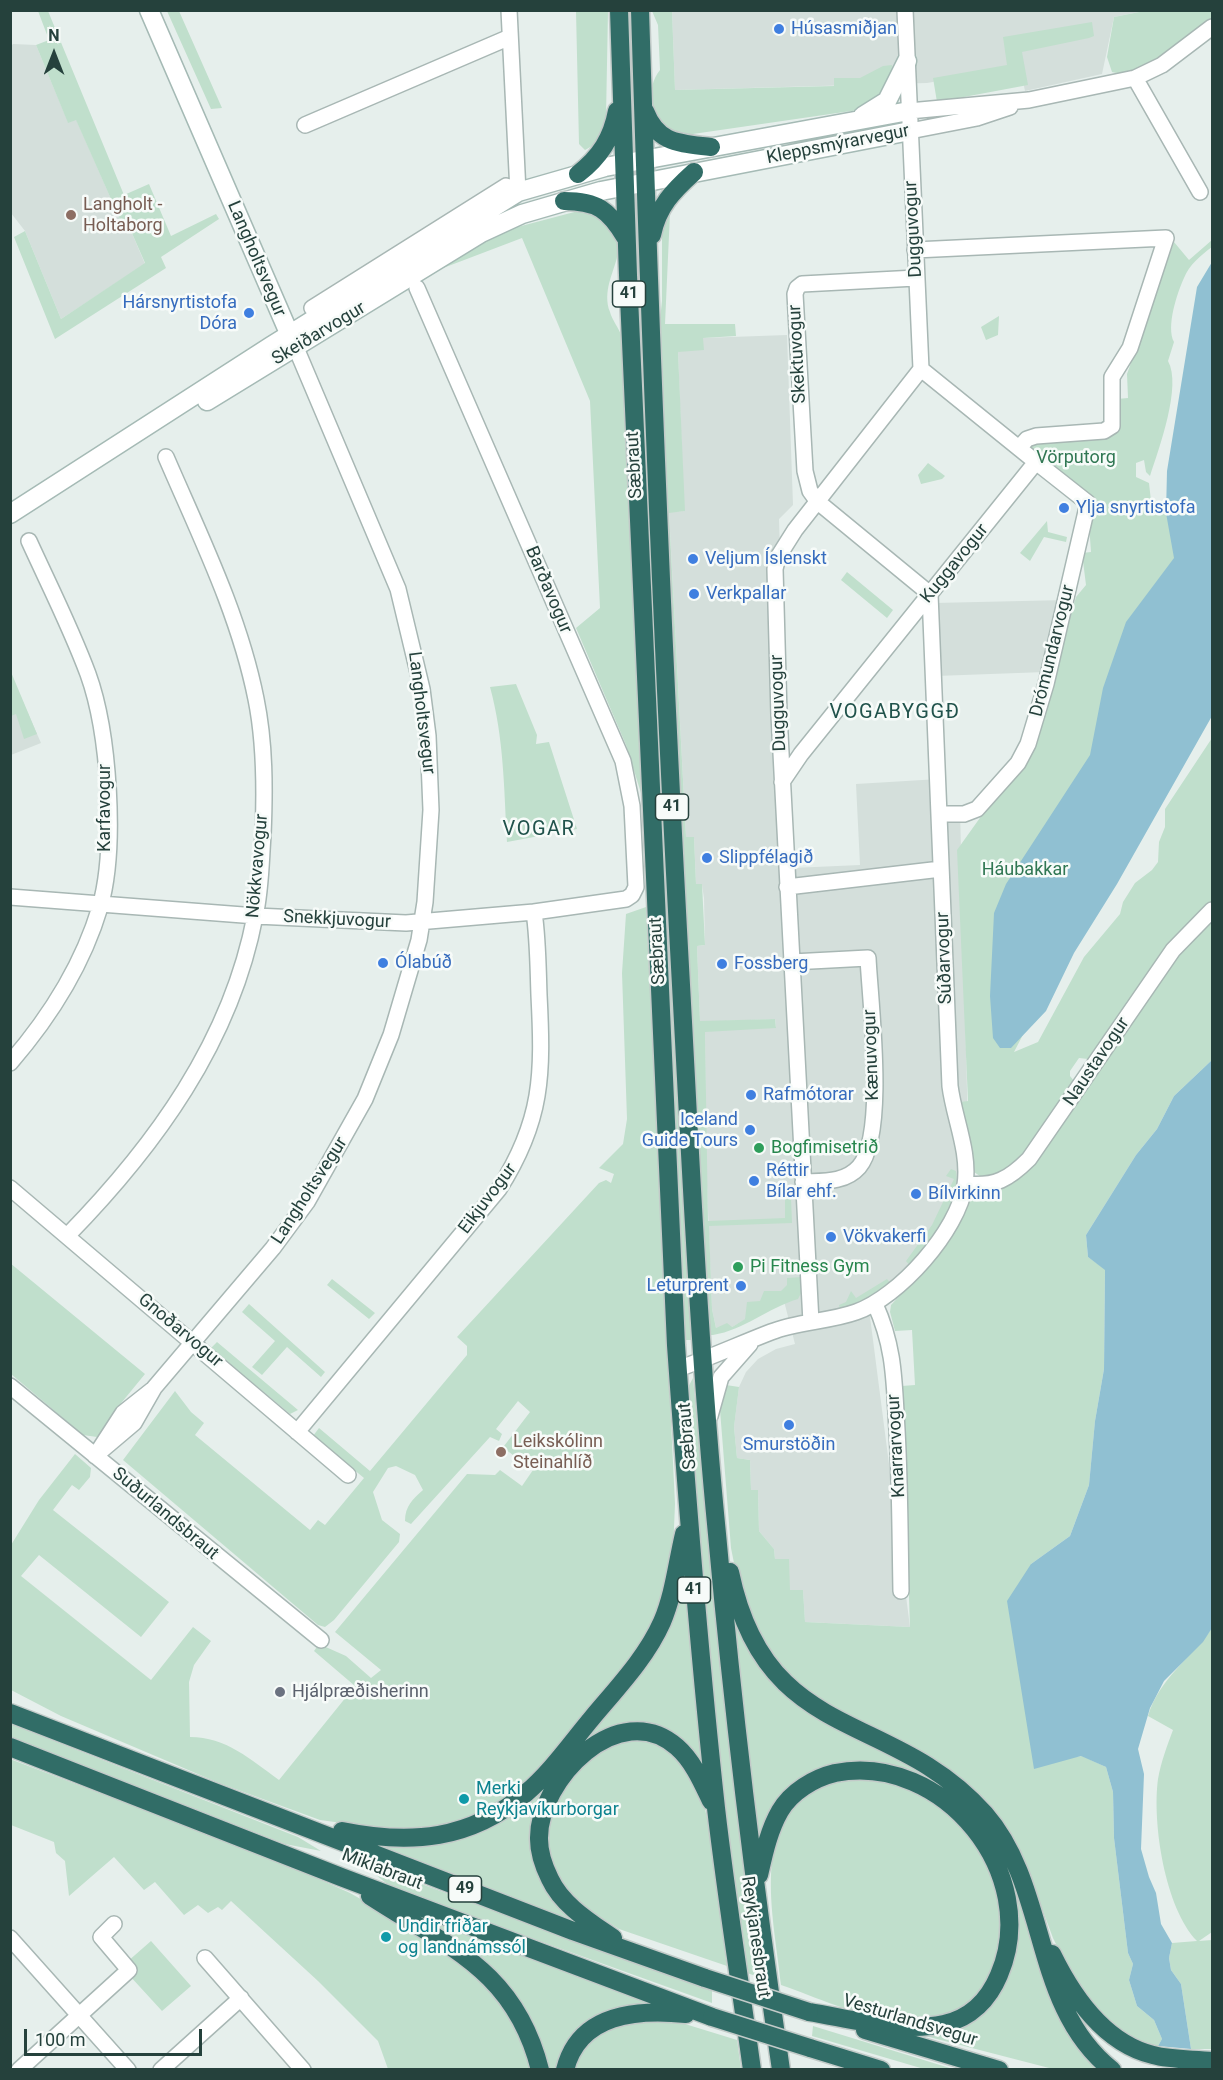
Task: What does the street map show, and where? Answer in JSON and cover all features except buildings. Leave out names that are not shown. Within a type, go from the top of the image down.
[{"type":"highway","name":"Sæbraut","points":[[619,10],[624,185],[678,1369],[687,1517],[716,1811]]},
{"type":"highway","name":"Sæbraut","points":[[640,10],[644,160],[673,843],[703,1360],[716,1530],[756,1886]]},
{"type":"highway","points":[[578,174],[593,162],[606,145],[614,125],[621,91]]},
{"type":"highway","points":[[643,106],[654,130],[674,143],[711,147]]},
{"type":"highway","points":[[648,254],[655,218],[661,207],[676,187],[694,172]]},
{"type":"highway","points":[[564,201],[585,202],[608,212],[627,241]]},
{"type":"highway","points":[[294,1821],[365,1836],[422,1839],[455,1832],[486,1821],[527,1792],[629,1673],[654,1638],[672,1593],[687,1517]]},
{"type":"highway","points":[[716,1530],[727,1556],[733,1587],[747,1630],[768,1664],[782,1681],[819,1711],[931,1768],[969,1799],[1004,1842],[1020,1875],[1064,2011],[1086,2045],[1113,2070]]},
{"type":"highway","name":"Miklabraut","points":[[10,1713],[637,1954],[809,2012]]},
{"type":"highway","points":[[637,1954],[587,1920],[563,1898],[550,1881],[542,1858],[539,1839],[548,1802],[575,1762],[591,1747],[606,1737],[624,1732],[643,1732],[660,1736],[675,1745],[688,1758],[716,1811]]},
{"type":"highway","name":"Miklabraut","points":[[10,1747],[341,1877],[712,2017],[881,2070]]},
{"type":"highway","points":[[756,1886],[771,1831],[781,1809],[810,1782],[851,1770],[876,1770],[902,1776],[945,1798],[963,1815],[977,1834],[997,1871],[1008,1913],[1007,1952],[994,1985],[976,2009],[960,2019],[924,2026],[898,2026],[809,2012]]},
{"type":"highway","name":"Reykjanesbraut","points":[[716,1811],[752,2070]]},
{"type":"highway","points":[[341,1877],[453,1948],[503,1989],[521,2017],[534,2044],[540,2070]]},
{"type":"highway","name":"Reykjanesbraut","points":[[756,1886],[781,2070]]},
{"type":"highway","points":[[1032,1912],[1057,1962],[1098,2022],[1125,2044],[1155,2056],[1207,2060]]},
{"type":"highway","points":[[565,2070],[575,2044],[601,2022],[618,2015],[663,2012],[712,2017]]},
{"type":"highway","name":"Vesturlandsvegur","points":[[809,2012],[999,2070]]},
{"type":"street","name":"Langholtsvegur","points":[[95,1456],[123,1413],[154,1388],[297,1217],[356,1119],[391,1035],[413,964],[422,922],[429,852],[430,772],[423,694],[409,628],[383,551],[148,10]]},
{"type":"street","points":[[509,10],[518,192]]},
{"type":"street","points":[[905,10],[910,131]]},
{"type":"street","name":"Kleppsmýrarvegur","points":[[644,160],[909,111],[1029,100],[1135,78],[1162,65],[1212,27]]},
{"type":"street","points":[[305,125],[510,37]]},
{"type":"street","points":[[843,123],[871,113],[887,101],[907,61]]},
{"type":"street","points":[[1135,78],[1200,192]]},
{"type":"street","name":"Kleppsmýrarvegur","points":[[645,182],[977,118],[1029,100]]},
{"type":"street","name":"Dugguvogur","points":[[811,1322],[787,887],[775,569],[795,530],[921,369],[910,131]]},
{"type":"street","name":"Skeiðarvogur","points":[[312,308],[342,296],[518,192],[578,174],[644,160]]},
{"type":"street","name":"Skeiðarvogur","points":[[10,514],[293,342],[482,233],[522,214],[624,185],[645,182]]},
{"type":"street","points":[[915,250],[1166,237],[1130,348],[1112,377],[1112,426],[1104,431],[1027,438],[1019,448]]},
{"type":"street","name":"Skektuvogur","points":[[818,502],[810,491],[805,471],[795,294],[797,288],[802,284],[916,278]]},
{"type":"street","name":"Barðavogur","points":[[417,288],[623,761],[632,806],[636,887],[632,895],[626,899]]},
{"type":"street","name":"Skeiðarvogur","points":[[10,526],[293,342],[342,296]]},
{"type":"street","points":[[921,369],[1036,462]]},
{"type":"street","name":"Nökkvavogur","points":[[67,1236],[169,1117],[199,1070],[229,1008],[256,916],[264,809],[263,751],[256,700],[227,600],[166,457]]},
{"type":"street","name":"Kuggavogur","points":[[782,782],[801,754],[1036,462]]},
{"type":"street","name":"Drómundarvogur","points":[[939,814],[972,812],[999,788],[1018,763],[1028,744],[1046,684],[1088,503],[1036,462]]},
{"type":"street","points":[[818,502],[930,594]]},
{"type":"street","name":"Karfavogur","points":[[10,1063],[47,1014],[74,972],[101,904],[109,819],[102,729],[89,675],[29,541]]},
{"type":"street","name":"Súðarvogur","points":[[678,1369],[770,1332],[855,1313],[875,1304],[924,1262],[953,1217],[966,1184],[963,1146],[950,1086],[930,594]]},
{"type":"street","points":[[787,887],[941,869]]},
{"type":"street","name":"Snekkjuvogur","points":[[10,897],[256,916],[422,922],[534,912],[626,899]]},
{"type":"street","name":"Naustavogur","points":[[966,1184],[981,1186],[1003,1181],[1029,1159],[1173,950],[1212,910]]},
{"type":"street","name":"Eikjuvogur","points":[[297,1432],[499,1189],[526,1141],[535,1113],[542,1058],[534,912]]},
{"type":"street","name":"Kænuvogur","points":[[792,962],[868,958],[875,1092],[870,1137],[860,1166],[848,1176],[832,1181],[803,1182]]},
{"type":"street","name":"Gnoðarvogur","points":[[10,1188],[348,1475]]},
{"type":"street","name":"Knarrarvogur","points":[[875,1304],[888,1332],[893,1359],[899,1473],[901,1592]]},
{"type":"street","name":"Súðarvogur","points":[[709,1426],[721,1377],[754,1340]]},
{"type":"street","name":"Suðurlandsbraut","points":[[10,1386],[321,1640]]},
{"type":"street","points":[[19,2070],[129,1970],[101,1937],[114,1924]]},
{"type":"street","points":[[12,1943],[128,2070]]},
{"type":"street","points":[[205,1959],[303,2070]]},
{"type":"street","points":[[161,2070],[241,1998]]},
{"type":"shaded area","points":[[672,11],[1144,11],[1114,17],[1102,74],[1025,91],[1020,67],[927,83],[675,90]]},
{"type":"shaded area","points":[[13,44],[36,45],[68,122],[76,119],[126,233],[131,231],[145,264],[61,319],[25,231],[11,213],[11,46]]},
{"type":"shaded area","points":[[787,335],[793,505],[779,519],[787,788],[792,868],[860,865],[856,784],[939,779],[941,807],[959,806],[960,810],[969,1170],[934,1250],[869,1309],[910,1627],[805,1622],[803,1590],[790,1590],[775,1559],[774,1549],[759,1531],[758,1491],[751,1491],[750,1460],[737,1458],[734,1427],[739,1387],[746,1372],[758,1359],[776,1349],[795,1344],[783,1297],[732,1327],[716,1328],[712,1309],[706,1160],[705,1031],[776,1027],[775,1019],[700,1022],[697,946],[705,945],[704,898],[702,885],[696,884],[694,837],[686,837],[669,512],[684,511],[678,352],[703,338]]},
{"type":"shaded area","points":[[1066,600],[1045,672],[936,676],[934,603]]},
{"type":"shaded area","points":[[10,672],[41,743],[11,755],[10,755]]},
{"type":"green space","points":[[38,11],[48,11],[124,195],[149,184],[171,236],[216,214],[219,219],[161,257],[166,268],[55,339],[14,237],[25,231],[61,319],[145,263],[131,231],[126,233],[76,120],[68,123],[36,45],[49,40]]},
{"type":"green space","points":[[167,11],[179,11],[222,108],[211,109]]},
{"type":"green space","points":[[576,11],[608,11],[606,117],[601,134],[594,145],[585,150],[579,144]]},
{"type":"green space","points":[[652,11],[672,11],[675,90],[834,86],[834,78],[860,78],[883,66],[892,65],[891,73],[882,92],[858,110],[686,135],[664,129],[656,115],[652,92],[655,77],[660,70],[658,25]]},
{"type":"green space","points":[[1144,11],[1212,11],[1212,18],[1149,63],[1122,73],[1112,72],[1107,57],[1114,17]]},
{"type":"green space","points":[[1092,22],[1094,36],[1022,52],[1028,85],[937,102],[933,78],[1007,65],[1003,37]]},
{"type":"green space","points":[[885,119],[886,128],[794,144],[794,141]]},
{"type":"green space","points":[[582,210],[603,221],[615,232],[619,244],[607,297],[611,315],[622,337],[639,677],[641,793],[626,745],[576,628],[600,608],[590,401],[522,238],[430,273],[506,230]]},
{"type":"green space","points":[[670,213],[665,324],[735,324],[736,336],[703,338],[704,350],[678,352],[685,511],[669,513],[686,837],[694,837],[696,884],[702,884],[705,945],[697,946],[700,1021],[775,1019],[776,1028],[705,1032],[708,1221],[785,1218],[785,1198],[791,1198],[792,1223],[709,1226],[712,1309],[716,1328],[727,1323],[732,1327],[745,1319],[747,1302],[760,1301],[764,1291],[781,1291],[787,1285],[787,1278],[802,1277],[803,1289],[798,1299],[735,1329],[713,1335],[709,1335],[696,1169],[659,329],[662,301],[662,218]]},
{"type":"green space","points":[[1212,240],[1212,247],[1189,269],[1178,292],[1171,328],[1174,342],[1168,361],[1172,372],[1172,386],[1168,417],[1150,476],[1146,472],[1144,460],[1136,463],[1136,477],[1149,483],[1151,501],[1212,501],[1055,973],[1014,1052],[1038,1042],[1084,957],[1120,914],[1123,902],[1135,883],[1152,870],[1158,862],[1159,842],[1165,827],[1165,809],[1212,738],[1212,906],[1096,1055],[1088,1059],[1079,1058],[1070,1071],[1070,1076],[1074,1081],[1028,1157],[987,1181],[974,1172],[960,1102],[968,1101],[957,850],[1032,745],[1076,597],[1086,585],[1082,553],[1091,552],[1088,510],[1097,510],[1096,500],[1026,449],[1035,441],[1119,432],[1117,399],[1128,398],[1127,374],[1174,242],[1189,260]]},
{"type":"green space","points":[[999,316],[998,335],[986,340],[981,327]]},
{"type":"green space","points":[[640,352],[645,401],[692,1340],[684,1340]]},
{"type":"green space","points":[[928,463],[945,476],[942,479],[921,484],[918,475]]},
{"type":"green space","points":[[1047,521],[1048,532],[1067,537],[1066,542],[1044,537],[1030,561],[1020,553]]},
{"type":"green space","points":[[847,572],[893,610],[887,618],[841,580]]},
{"type":"green space","points":[[11,672],[37,734],[24,739],[16,714],[11,716]]},
{"type":"green space","points":[[516,684],[537,735],[536,744],[549,742],[577,829],[507,842],[501,744],[490,687]]},
{"type":"green space","points":[[646,907],[675,1504],[673,1551],[653,1626],[624,1668],[518,1793],[485,1817],[416,1833],[320,1820],[219,1783],[61,1716],[11,1690],[11,1545],[39,1500],[75,1454],[91,1468],[90,1477],[79,1490],[72,1485],[53,1510],[169,1602],[141,1637],[39,1555],[21,1576],[151,1680],[193,1627],[211,1641],[194,1665],[189,1682],[190,1737],[203,1738],[226,1745],[248,1757],[279,1780],[355,1686],[314,1651],[319,1644],[346,1656],[371,1678],[381,1670],[335,1632],[467,1474],[495,1475],[500,1470],[522,1486],[533,1470],[504,1446],[530,1412],[518,1401],[496,1429],[502,1434],[499,1441],[490,1437],[411,1524],[405,1521],[406,1511],[423,1490],[415,1475],[396,1466],[388,1468],[373,1492],[382,1520],[400,1534],[399,1542],[334,1620],[325,1627],[318,1625],[123,1460],[175,1391],[191,1412],[204,1423],[195,1435],[310,1530],[318,1520],[325,1525],[364,1478],[313,1436],[319,1428],[370,1471],[467,1355],[467,1346],[457,1337],[599,1183],[606,1180],[611,1183],[614,1174],[599,1168],[623,1144],[627,1119],[622,973],[626,914]]},
{"type":"green space","points":[[1212,919],[1212,1060],[1174,1096],[1157,1129],[1136,1155],[1086,1235],[1088,1257],[1105,1269],[1104,1369],[1095,1421],[1089,1485],[1070,1536],[1031,1564],[1067,1758],[1082,1756],[1106,1767],[1113,1792],[1114,1838],[1128,1953],[1133,1964],[1129,1980],[1137,2006],[1154,2020],[1162,2039],[1158,2046],[1147,2050],[1110,2029],[1071,1975],[1053,1938],[1022,1855],[1006,1826],[980,1798],[830,1709],[776,1667],[742,1603],[731,1548],[720,1410],[726,1385],[739,1387],[734,1427],[737,1458],[750,1460],[751,1490],[758,1490],[759,1531],[774,1549],[775,1559],[789,1559],[790,1590],[803,1590],[805,1622],[910,1627],[902,1386],[915,1385],[912,1330],[895,1331],[890,1312],[891,1305],[938,1254],[969,1198],[994,1190],[1014,1180],[1170,965]]},
{"type":"green space","points":[[951,1169],[956,1171],[957,1184],[949,1210],[911,1267],[906,1261],[932,1225],[954,1179],[946,1176]]},
{"type":"green space","points":[[10,1263],[145,1374],[113,1413],[116,1416],[97,1437],[83,1435],[11,1374]]},
{"type":"green space","points":[[332,1279],[375,1313],[369,1319],[327,1285]]},
{"type":"green space","points":[[887,1279],[891,1284],[874,1296],[840,1309],[839,1305],[846,1302],[851,1291],[856,1298]]},
{"type":"green space","points":[[249,1304],[325,1372],[321,1377],[287,1347],[262,1375],[252,1367],[275,1341],[242,1312]]},
{"type":"green space","points":[[217,1342],[298,1410],[290,1414],[211,1348]]},
{"type":"green space","points":[[693,1378],[708,1538],[762,1978],[747,1973],[728,1828],[685,1393]]},
{"type":"green space","points":[[683,1577],[688,1578],[709,1780],[679,1738],[598,1734],[534,1837],[577,1922],[376,1844],[408,1845],[465,1838],[511,1815],[629,1684]]},
{"type":"green space","points":[[731,1598],[765,1672],[945,1785],[992,1833],[1012,1871],[1027,1925],[1069,2031],[1099,2069],[1053,2069],[910,2032],[945,2032],[1002,1988],[1003,1870],[936,1786],[810,1775],[757,1852]]},
{"type":"green space","points":[[1212,1628],[1212,1932],[1199,1941],[1212,1940],[1212,2049],[1191,2049],[1181,1984],[1171,1970],[1169,1958],[1172,1943],[1197,1941],[1186,1926],[1169,1887],[1159,1841],[1157,1818],[1158,1779],[1173,1730],[1148,1716],[1153,1703],[1168,1680]]},
{"type":"green space","points":[[11,1724],[298,1837],[321,1851],[285,1844],[11,1737]]},
{"type":"green space","points":[[641,1736],[676,1750],[691,1770],[701,1794],[714,1854],[727,1966],[619,1929],[577,1902],[552,1875],[544,1835],[556,1797],[591,1752]]},
{"type":"green space","points":[[10,1759],[281,1862],[350,1893],[424,1935],[446,1949],[508,2004],[535,2069],[388,2069],[378,2041],[318,1981],[231,1901],[222,1910],[218,1907],[208,1913],[198,1905],[184,1915],[155,1882],[144,1890],[114,1857],[69,1896],[65,1861],[56,1853],[54,1842],[11,1825]]},
{"type":"green space","points":[[865,1776],[909,1785],[931,1794],[950,1811],[968,1833],[984,1858],[996,1885],[1003,1913],[1004,1940],[998,1966],[984,1990],[959,2012],[914,2020],[900,2021],[880,2018],[781,1985],[771,1879],[773,1852],[780,1828],[793,1806],[812,1788],[831,1780]]},
{"type":"green space","points":[[370,1870],[397,1875],[712,1991],[712,2003],[392,1888]]},
{"type":"green space","points":[[415,1915],[660,2006],[612,2012],[561,2069],[546,2069],[536,2034]]},
{"type":"green space","points":[[151,1941],[191,1986],[162,2011],[129,1975],[127,1962]]},
{"type":"green space","points":[[622,2020],[672,2020],[737,2040],[741,2069],[571,2070],[580,2048]]},
{"type":"green space","points":[[813,2026],[953,2069],[924,2069],[812,2036]]},
{"type":"water","points":[[1212,262],[1212,716],[1117,884],[1074,953],[1046,1011],[1011,1048],[1000,1048],[993,1038],[990,996],[994,913],[1006,884],[1090,755],[1103,688],[1126,622],[1174,558],[1166,513],[1167,471],[1197,287]]},
{"type":"water","points":[[1212,1060],[1212,1628],[1203,1642],[1164,1681],[1150,1708],[1138,1749],[1144,1774],[1141,1849],[1156,1893],[1161,1924],[1172,1943],[1169,1958],[1171,1970],[1181,1984],[1191,2049],[1158,2046],[1162,2039],[1154,2020],[1137,2006],[1129,1980],[1133,1964],[1128,1953],[1114,1838],[1113,1792],[1106,1767],[1081,1756],[1034,1769],[1007,1601],[1031,1564],[1070,1536],[1089,1485],[1095,1421],[1104,1369],[1105,1270],[1088,1257],[1086,1235],[1136,1155],[1157,1129],[1174,1096]]},
{"type":"place","name":"Húsasmiðjan","points":[[779,29]]},
{"type":"place","name":"Langholt - Holtaborg","points":[[71,215]]},
{"type":"place","name":"Hársnyrtistofa Dóra","points":[[249,313]]},
{"type":"place","name":"Ylja snyrtistofa","points":[[1064,508]]},
{"type":"place","name":"Veljum Íslenskt","points":[[693,559]]},
{"type":"place","name":"Verkpallar","points":[[694,594]]},
{"type":"place","name":"Slippfélagið","points":[[707,858]]},
{"type":"place","name":"Ólabúð","points":[[383,963]]},
{"type":"place","name":"Fossberg","points":[[722,964]]},
{"type":"place","name":"Rafmótorar","points":[[751,1095]]},
{"type":"place","name":"Iceland Guide Tours","points":[[750,1130]]},
{"type":"place","name":"Bogfimisetrið","points":[[759,1148]]},
{"type":"place","name":"Réttir Bílar ehf.","points":[[754,1181]]},
{"type":"place","name":"Bílvirkinn","points":[[916,1194]]},
{"type":"place","name":"Vökvakerfi","points":[[831,1237]]},
{"type":"place","name":"Pi Fitness Gym","points":[[738,1267]]},
{"type":"place","name":"Leturprent","points":[[741,1286]]},
{"type":"place","name":"Smurstöðin","points":[[789,1425]]},
{"type":"place","name":"Leikskólinn Steinahlíð","points":[[501,1452]]},
{"type":"place","name":"Hjálpræðisherinn","points":[[280,1692]]},
{"type":"place","name":"Merki Reykjavíkurborgar","points":[[464,1799]]},
{"type":"place","name":"Undir friðar og landnámssól","points":[[386,1937]]},
{"type":"district","name":"VOGABYGGÐ","points":[[895,713]]},
{"type":"district","name":"VOGAR","points":[[539,830]]},
{"type":"park label","name":"Vörputorg","points":[[1076,458]]},
{"type":"park label","name":"Háubakkar","points":[[1025,870]]}]
